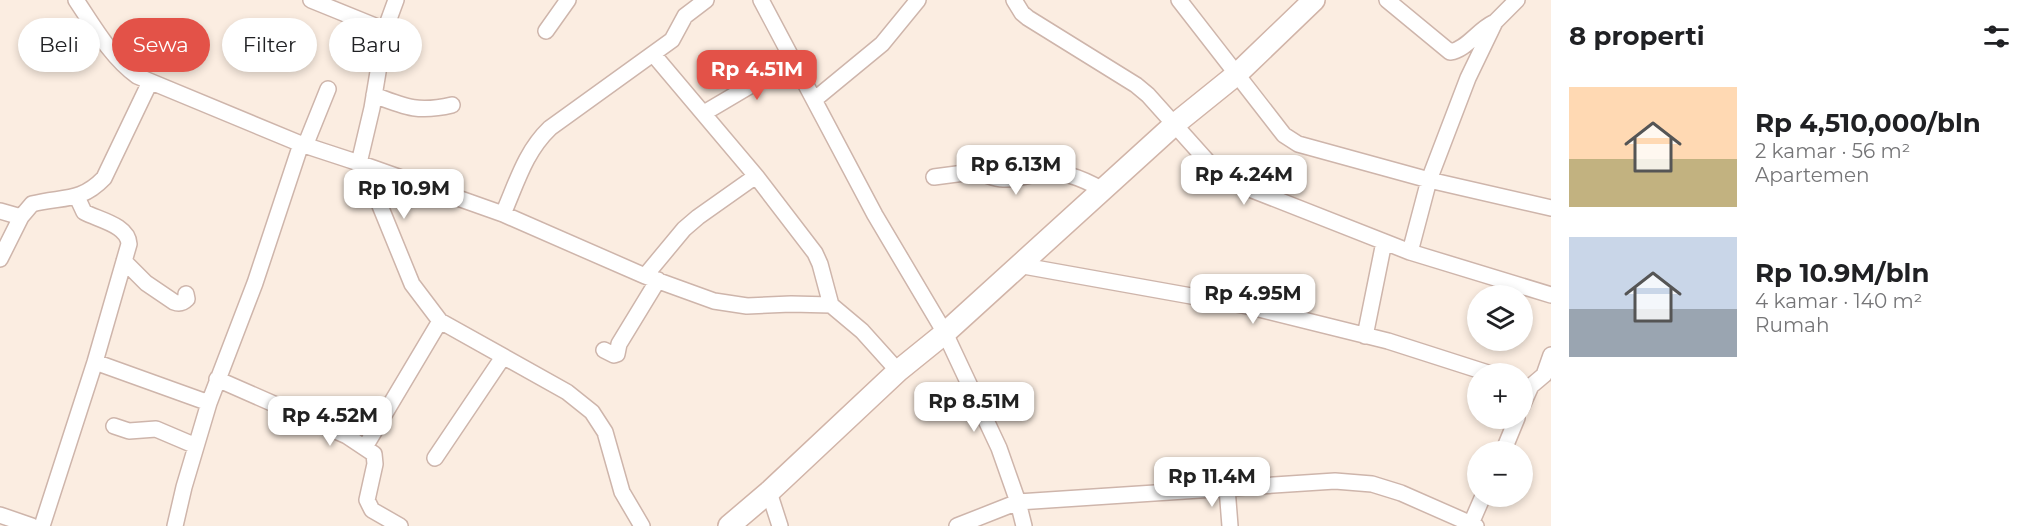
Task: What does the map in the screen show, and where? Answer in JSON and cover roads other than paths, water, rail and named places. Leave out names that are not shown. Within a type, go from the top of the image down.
[{"type":"street","points":[[76,0],[108,47],[128,69],[150,82],[303,145],[503,214],[651,278],[714,301],[728,305],[747,306],[831,305]]},
{"type":"street","points":[[312,0],[356,18]]},
{"type":"street","points":[[389,18],[396,0]]},
{"type":"street","points":[[546,31],[568,0]]},
{"type":"street","points":[[503,214],[531,150],[538,140],[550,128],[672,40],[685,16],[706,0]]},
{"type":"street","points":[[761,0],[875,215],[945,333],[999,448],[1024,526]]},
{"type":"street","points":[[814,100],[882,44],[918,0]]},
{"type":"street","points":[[1014,0],[1028,18],[1136,85],[1148,95],[1217,172],[1227,180],[1410,252],[1551,295]]},
{"type":"street","points":[[1179,0],[1284,135],[1298,144],[1429,180],[1551,208]]},
{"type":"street","points":[[729,526],[769,492],[898,371],[945,333],[1175,124],[1237,74],[1314,0]]},
{"type":"street","points":[[1387,0],[1450,52],[1458,50],[1486,26],[1495,22]]},
{"type":"street","points":[[1410,252],[1429,180],[1468,78],[1495,22],[1517,0]]},
{"type":"street","points":[[652,54],[756,176],[814,253],[820,264],[831,305],[862,331],[898,371]]},
{"type":"street","points":[[704,113],[794,60]]},
{"type":"street","points":[[378,72],[359,163],[374,191],[412,284],[440,321],[567,392],[592,412],[605,432],[622,492],[642,526]]},
{"type":"street","points":[[0,260],[21,217],[32,204],[77,197],[95,187],[104,178],[150,82]]},
{"type":"street","points":[[175,526],[208,403],[255,283],[303,145],[328,89]]},
{"type":"street","points":[[374,95],[414,109],[423,110],[452,105]]},
{"type":"street","points":[[934,177],[972,172],[1002,179],[1021,179],[1041,173],[1070,174],[1083,178],[1102,190]]},
{"type":"street","points":[[604,350],[614,355],[617,354],[619,344],[651,278],[684,229],[756,176]]},
{"type":"street","points":[[42,526],[95,362],[129,244],[124,231],[84,212],[77,197]]},
{"type":"street","points":[[0,211],[21,217]]},
{"type":"street","points":[[1365,336],[1384,242]]},
{"type":"street","points":[[124,261],[146,284],[174,302],[184,302],[187,299],[186,294]]},
{"type":"street","points":[[1018,265],[1247,306],[1365,336],[1467,367]]},
{"type":"street","points":[[365,447],[440,321]]},
{"type":"street","points":[[1533,382],[1548,376],[1551,355]]},
{"type":"street","points":[[435,458],[503,357]]},
{"type":"street","points":[[95,362],[208,403]]},
{"type":"street","points":[[217,379],[347,436],[374,454],[367,494],[369,505],[372,510],[400,526]]},
{"type":"street","points":[[114,426],[129,430],[156,429],[196,446]]},
{"type":"street","points":[[957,526],[1018,502],[1324,482],[1372,484],[1401,493],[1472,526],[1479,507]]},
{"type":"street","points":[[1227,488],[1230,526]]},
{"type":"street","points":[[769,492],[780,526]]},
{"type":"street","points":[[0,514],[32,526]]}]
